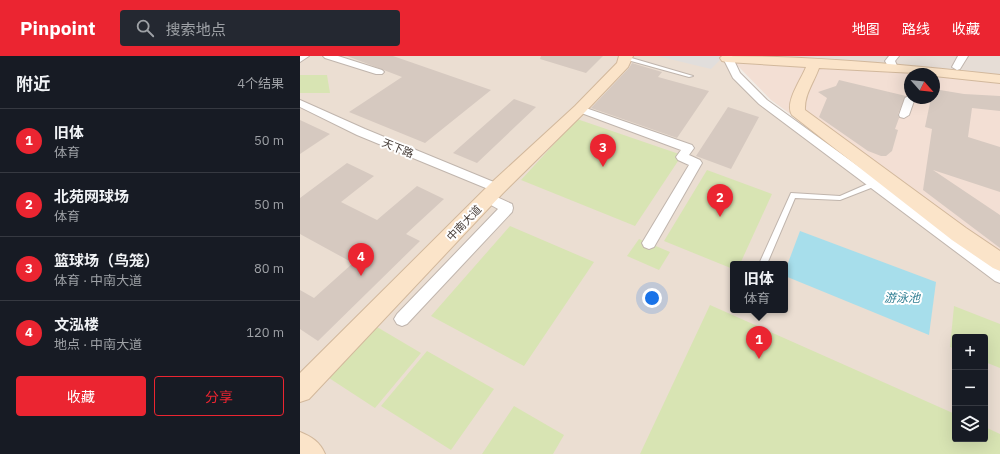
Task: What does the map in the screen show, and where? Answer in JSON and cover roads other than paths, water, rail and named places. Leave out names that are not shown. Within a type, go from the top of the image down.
[{"type":"street","points":[[300,59],[304,56]]},
{"type":"street","points":[[328,56],[379,72]]},
{"type":"street","points":[[957,67],[962,56]]},
{"type":"street","name":"中南大道","points":[[302,386],[493,193],[580,109],[623,64],[626,57]]},
{"type":"street","points":[[914,68],[893,62],[814,63],[727,57],[729,63],[741,80],[763,102],[1000,277]]},
{"type":"street","points":[[814,63],[806,84],[797,99],[797,112],[959,234],[1000,262]]},
{"type":"street","points":[[940,74],[1000,79]]},
{"type":"street","name":"天下路","points":[[300,103],[493,193],[507,208],[402,319]]},
{"type":"street","points":[[904,115],[908,104]]},
{"type":"street","points":[[580,109],[688,148],[682,157],[696,163],[649,243]]},
{"type":"street","points":[[300,445],[312,454]]},
{"type":"lane","points":[[626,57],[691,76]]},
{"type":"lane","points":[[764,261],[793,195],[840,198],[874,184]]},
{"type":"water","name":"游泳池","points":[[800,231],[936,282],[929,335],[788,277],[788,263]]},
{"type":"place","name":"篮球场（鸟笼）","points":[[603,167]]},
{"type":"place","name":"北苑网球场","points":[[720,217]]},
{"type":"place","name":"文泓楼","points":[[361,276]]},
{"type":"place","name":"旧体","points":[[759,359]]}]
